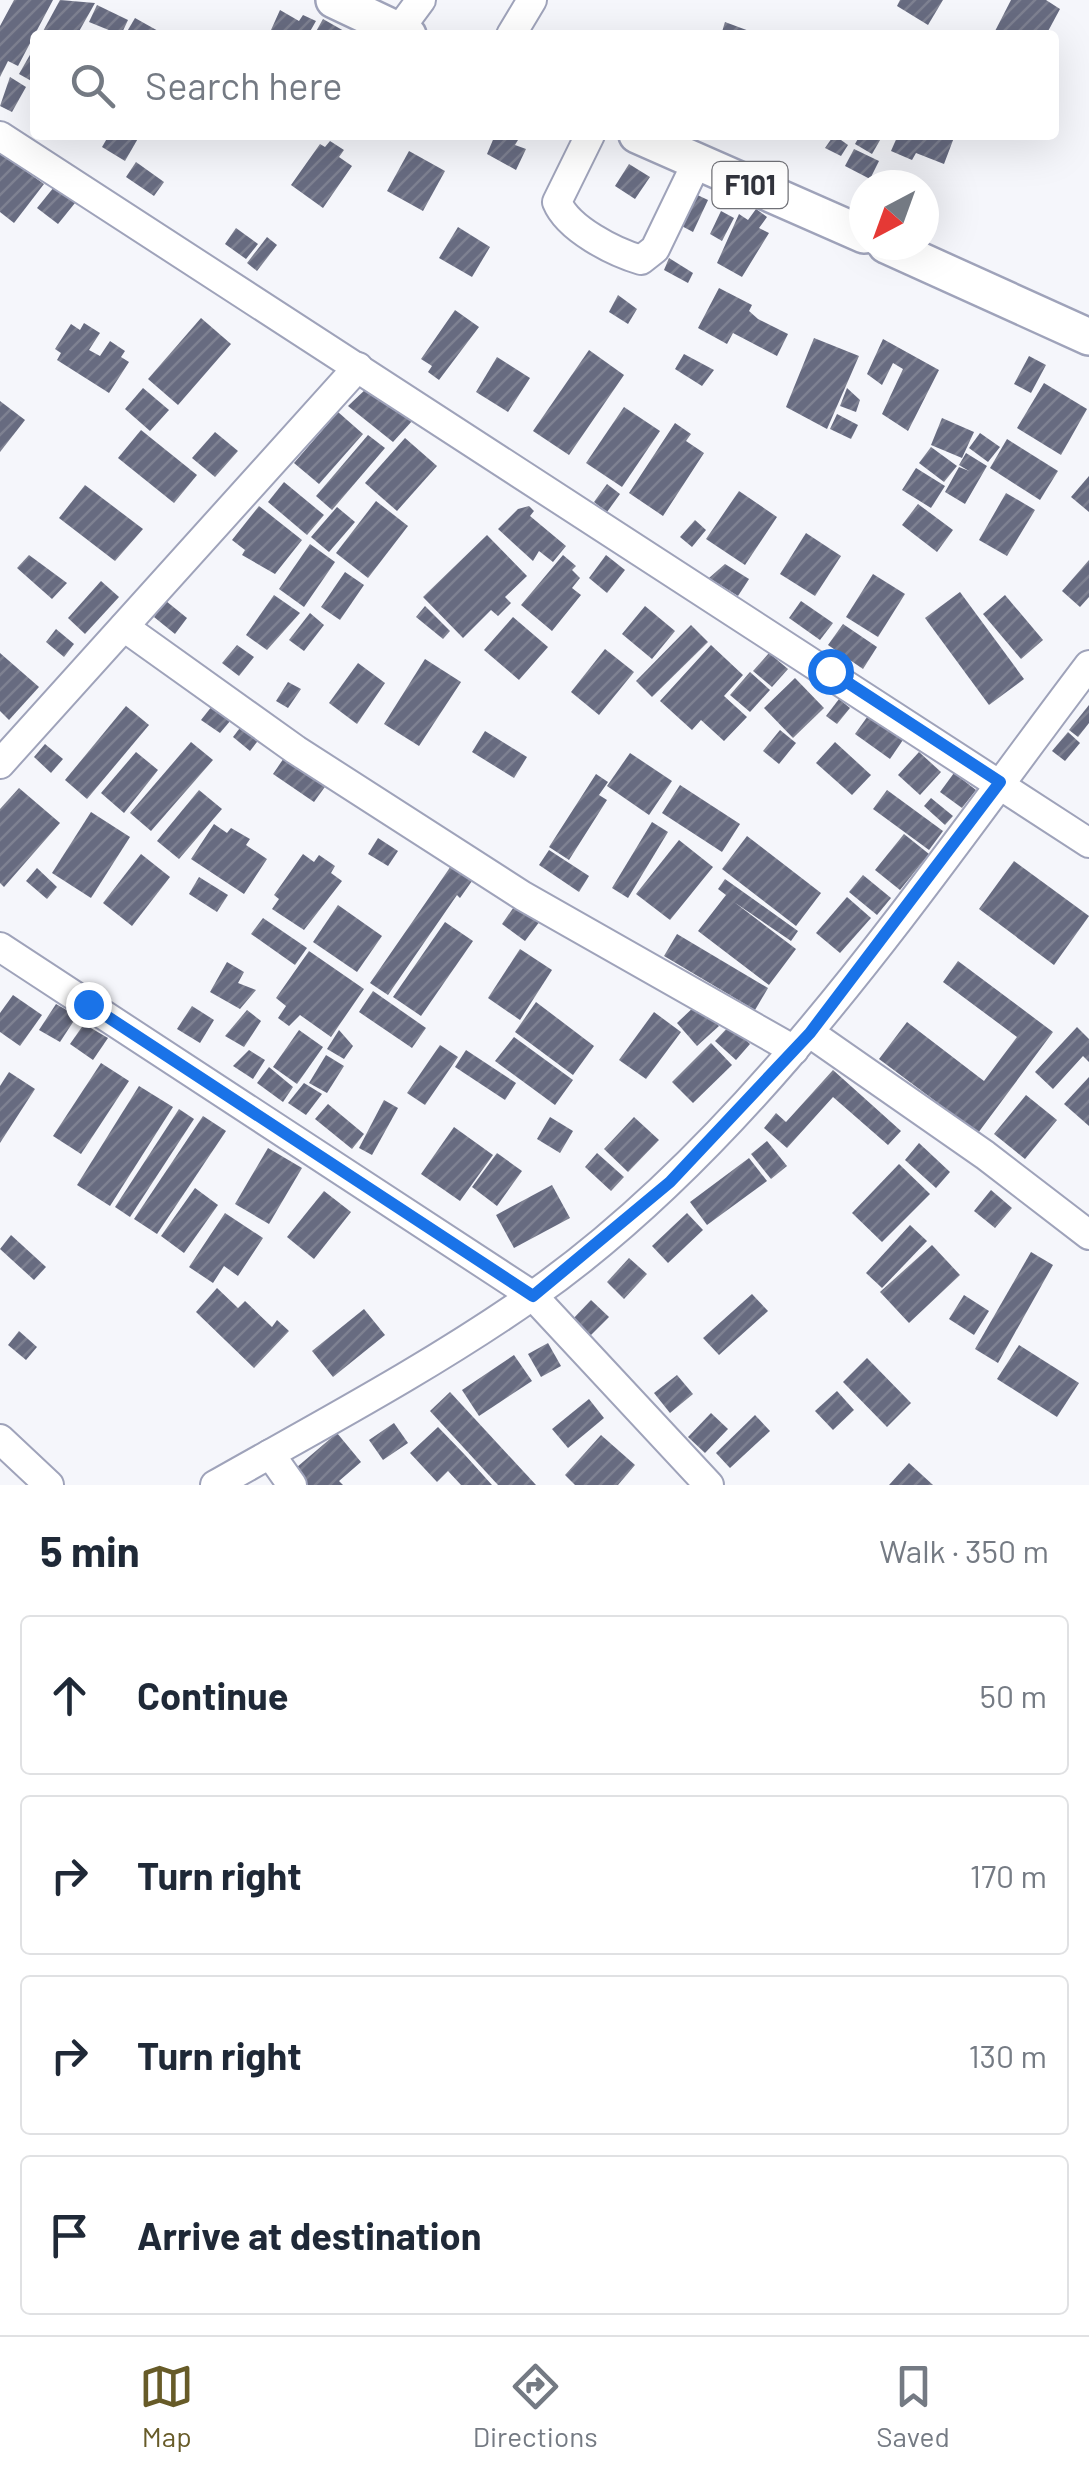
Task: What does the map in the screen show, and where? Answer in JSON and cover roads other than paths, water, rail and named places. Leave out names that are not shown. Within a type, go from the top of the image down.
[{"type":"main road","points":[[334,0],[397,30]]},
{"type":"main road","name":"F101","points":[[647,140],[849,228]]},
{"type":"main road","points":[[919,260],[1089,336]]},
{"type":"street","points":[[405,30],[421,0]]},
{"type":"street","points":[[513,30],[522,3]]},
{"type":"street","points":[[0,136],[1089,843]]},
{"type":"street","points":[[588,140],[557,202],[562,215],[624,255],[641,260],[655,250],[698,162]]},
{"type":"street","points":[[0,764],[358,366]]},
{"type":"street","points":[[124,627],[296,750],[523,896],[802,1042],[985,1155],[1089,1235]]},
{"type":"street","points":[[214,1485],[533,1296],[670,1182],[802,1042],[1089,664]]},
{"type":"street","points":[[0,947],[533,1296],[709,1485]]},
{"type":"street","points":[[0,1440],[49,1485]]},
{"type":"street","points":[[270,1454],[292,1485]]}]
